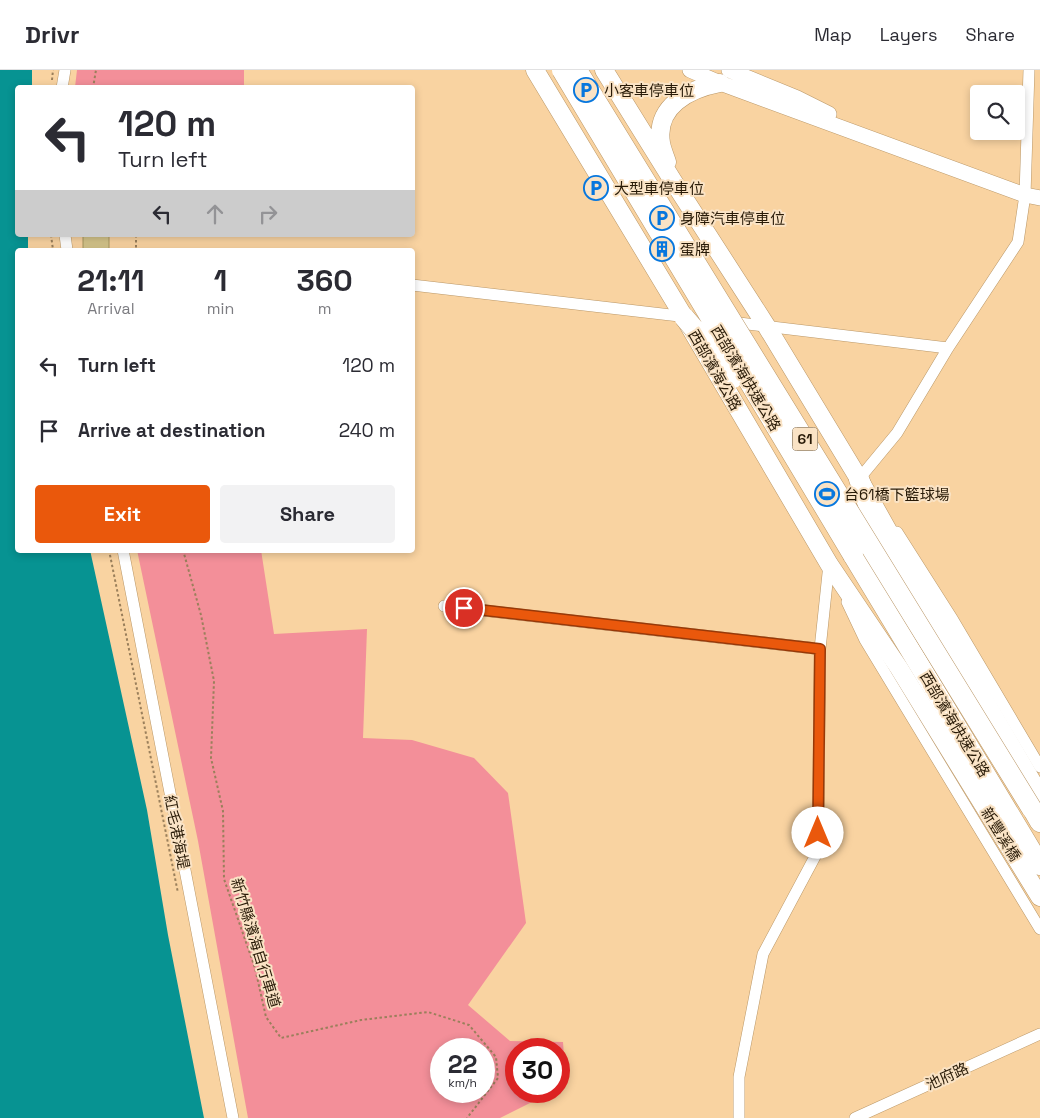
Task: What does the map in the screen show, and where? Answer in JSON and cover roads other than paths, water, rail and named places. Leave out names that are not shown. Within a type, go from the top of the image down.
[{"type":"highway","name":"西部濱海快速公路","points":[[562,70],[1040,865]]},
{"type":"highway","name":"西部濱海快速公路","points":[[577,70],[1037,809]]},
{"type":"highway","points":[[684,317],[726,366],[802,495],[853,555]]},
{"type":"highway","points":[[859,479],[880,539],[1037,809]]},
{"type":"main road","name":"西部濱海公路","points":[[534,70],[684,317],[829,564],[899,668]]},
{"type":"main road","name":"61","points":[[604,70],[767,327],[859,479],[948,638],[1037,809]]},
{"type":"main road","points":[[673,181],[661,143],[661,130],[670,107],[680,97],[724,76]]},
{"type":"main road","name":"新豐溪橋","points":[[899,668],[1040,897]]},
{"type":"street","points":[[62,85],[65,70]]},
{"type":"street","points":[[690,70],[724,76],[896,146],[1033,197]]},
{"type":"street","points":[[1030,70],[1033,197],[1018,242],[948,348],[897,433],[859,479],[906,545],[938,595],[1040,767]]},
{"type":"street","points":[[415,285],[948,348]]},
{"type":"street","points":[[124,553],[233,1118]]},
{"type":"street","points":[[739,1118],[739,1078],[763,954],[818,851],[820,649],[829,564]]},
{"type":"street","points":[[829,564],[865,640],[1040,929]]},
{"type":"street","points":[[444,606],[820,649]]},
{"type":"street","name":"池府路","points":[[854,1118],[1040,1034]]},
{"type":"water","points":[[0,70],[32,70],[32,85],[15,85],[15,237],[28,237],[28,248],[15,248],[15,553],[91,553],[147,810],[168,935],[204,1118],[0,1118]]},
{"type":"place","name":"小客車停車位","points":[[586,90]]},
{"type":"place","name":"大型車停車位","points":[[596,188]]},
{"type":"place","name":"身障汽車停車位","points":[[662,218]]},
{"type":"place","name":"蛋牌","points":[[662,249]]},
{"type":"place","name":"台61橋下籃球場","points":[[827,494]]}]
